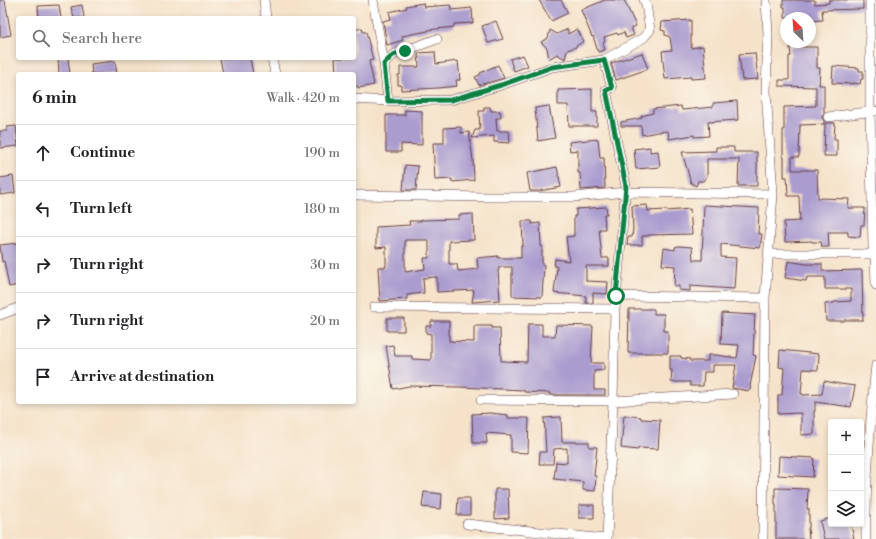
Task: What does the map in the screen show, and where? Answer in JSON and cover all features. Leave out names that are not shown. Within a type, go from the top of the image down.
[{"type":"street","points":[[264,0],[266,16]]},
{"type":"street","points":[[373,0],[384,64],[388,101]]},
{"type":"street","points":[[356,99],[388,101],[451,100],[501,85],[552,67],[604,60],[643,38],[650,30],[644,0]]},
{"type":"street","points":[[763,539],[765,298],[773,194],[766,91],[768,34],[766,0]]},
{"type":"street","points":[[870,0],[873,111],[873,247],[875,254],[876,285]]},
{"type":"street","points":[[384,64],[393,55],[437,39]]},
{"type":"street","points":[[272,60],[275,72]]},
{"type":"street","points":[[581,539],[539,532],[501,530],[466,524],[606,539],[613,401],[614,309],[626,186],[606,90],[612,88],[604,60]]},
{"type":"street","points":[[828,116],[873,111]]},
{"type":"street","points":[[356,195],[574,197],[626,192],[773,194]]},
{"type":"street","points":[[768,254],[875,254]]},
{"type":"street","points":[[616,296],[765,298]]},
{"type":"street","points":[[374,307],[614,309]]},
{"type":"street","points":[[0,315],[16,309]]},
{"type":"street","points":[[866,539],[865,507],[869,428],[876,365]]},
{"type":"street","points":[[481,400],[613,401],[733,394]]},
{"type":"building","points":[[0,0],[5,0],[11,35],[0,37]]},
{"type":"building","points":[[539,0],[561,0],[568,13],[551,21]]},
{"type":"building","points":[[605,0],[624,0],[636,26],[631,28],[634,35],[626,38],[624,32],[618,35],[617,33],[604,37],[605,42],[603,43],[605,50],[598,52],[593,36],[592,37],[581,10]]},
{"type":"building","points":[[783,0],[815,0],[815,4],[829,3],[829,0],[863,0],[863,9],[822,10],[823,20],[816,21],[816,12],[785,12],[785,7],[783,7]]},
{"type":"building","points":[[423,3],[424,7],[450,5],[451,10],[472,8],[473,23],[454,24],[454,27],[428,30],[402,36],[403,40],[387,45],[383,21],[391,19],[389,12],[407,8],[406,6]]},
{"type":"building","points":[[59,5],[61,16],[39,16],[38,6]]},
{"type":"building","points":[[82,5],[84,16],[73,16],[71,7]]},
{"type":"building","points":[[691,20],[691,48],[703,46],[706,78],[691,79],[691,77],[665,79],[662,51],[672,50],[670,37],[665,35],[665,31],[661,30],[662,22]]},
{"type":"building","points":[[496,21],[503,39],[488,43],[482,26]]},
{"type":"building","points":[[362,28],[363,32],[366,32],[373,60],[369,61],[374,85],[358,88],[358,86],[356,86],[356,72],[336,72],[335,60],[356,60],[356,30]]},
{"type":"building","points":[[568,29],[568,34],[577,29],[584,41],[576,47],[567,50],[565,59],[557,54],[549,59],[547,48],[541,42],[548,38],[550,30],[557,34]]},
{"type":"building","points":[[817,47],[817,68],[820,68],[819,85],[824,85],[824,113],[822,117],[824,124],[800,125],[799,157],[792,157],[792,170],[817,170],[818,198],[849,199],[848,208],[865,208],[864,225],[861,225],[860,237],[848,236],[848,232],[828,232],[829,247],[822,247],[821,242],[785,242],[784,222],[800,221],[799,196],[788,196],[787,177],[784,177],[784,107],[816,106],[816,87],[779,86],[779,80],[789,80],[789,56],[791,56],[790,48]]},
{"type":"building","points":[[435,52],[436,64],[458,61],[460,80],[456,80],[457,86],[401,90],[401,85],[398,85],[400,67],[419,67],[418,53]]},
{"type":"building","points":[[642,53],[648,69],[616,80],[611,63]]},
{"type":"building","points":[[755,53],[758,79],[742,80],[739,54]]},
{"type":"building","points":[[523,55],[528,66],[514,71],[510,59]]},
{"type":"building","points":[[58,60],[68,60],[70,72],[59,72]]},
{"type":"building","points":[[220,60],[250,60],[253,72],[223,72]]},
{"type":"building","points":[[115,61],[117,72],[92,72],[91,64]]},
{"type":"building","points":[[498,65],[504,78],[479,85],[475,77],[480,75],[480,73]]},
{"type":"building","points":[[833,66],[859,68],[859,71],[863,71],[863,79],[861,79],[860,84],[832,83]]},
{"type":"building","points":[[592,89],[592,112],[597,112],[597,126],[569,126],[568,105],[558,105],[558,90]]},
{"type":"building","points":[[737,101],[738,120],[708,122],[709,136],[694,137],[694,135],[669,139],[668,131],[642,135],[641,126],[621,126],[621,122],[642,118],[641,116],[653,113],[653,109],[681,106],[682,110],[713,107],[713,103]]},
{"type":"building","points":[[549,106],[555,138],[538,141],[535,108]]},
{"type":"building","points":[[484,107],[490,107],[491,111],[500,111],[501,118],[496,118],[497,131],[509,131],[510,143],[494,142],[494,136],[472,138],[475,130],[480,130],[479,111],[484,111]]},
{"type":"building","points":[[405,110],[422,111],[422,145],[401,144],[401,152],[386,152],[386,115],[405,115]]},
{"type":"building","points":[[825,123],[835,123],[834,139],[837,139],[837,156],[824,156]]},
{"type":"building","points":[[16,126],[16,146],[0,148],[0,131],[7,131],[7,127]]},
{"type":"building","points":[[461,127],[461,133],[469,132],[474,180],[452,182],[452,179],[435,180],[433,143],[444,143],[444,128]]},
{"type":"building","points":[[598,139],[600,158],[604,158],[605,188],[581,190],[580,173],[578,173],[578,150],[570,151],[569,142]]},
{"type":"building","points":[[650,147],[650,152],[658,151],[660,167],[636,169],[634,149]]},
{"type":"building","points":[[716,147],[734,147],[734,152],[757,152],[757,186],[738,186],[739,159],[707,159],[707,176],[703,181],[698,181],[696,186],[691,183],[682,152],[716,151]]},
{"type":"building","points":[[405,165],[418,166],[416,190],[403,190]]},
{"type":"building","points":[[557,167],[561,187],[530,191],[527,173]]},
{"type":"building","points":[[13,176],[15,193],[0,195],[0,178]]},
{"type":"building","points":[[647,205],[648,211],[690,209],[692,234],[642,236],[642,245],[627,245],[628,237],[632,237],[632,206]]},
{"type":"building","points":[[704,205],[759,208],[758,234],[762,234],[760,248],[721,244],[721,257],[736,258],[734,289],[690,286],[690,291],[679,290],[679,286],[674,286],[675,266],[662,265],[664,248],[675,250],[675,247],[678,246],[692,247],[693,260],[702,260]]},
{"type":"building","points":[[606,207],[607,214],[604,214],[605,229],[599,229],[602,258],[609,258],[609,266],[586,266],[586,281],[608,282],[607,294],[593,293],[593,303],[586,303],[586,296],[554,293],[557,267],[554,266],[555,259],[569,261],[566,237],[574,236],[574,216],[576,216],[576,209]]},
{"type":"building","points":[[473,214],[474,240],[449,241],[449,264],[457,264],[458,271],[478,269],[477,258],[498,256],[498,258],[521,258],[521,246],[523,246],[522,221],[532,221],[532,224],[540,223],[542,265],[544,265],[542,297],[512,296],[512,267],[499,267],[500,300],[472,302],[474,290],[437,292],[437,277],[423,278],[424,293],[407,295],[407,299],[380,301],[378,267],[386,267],[386,247],[376,248],[376,227],[410,225],[409,221],[459,219],[459,215]],"holes":[[[405,240],[429,240],[429,258],[424,258],[425,269],[405,272]]]},
{"type":"building","points":[[16,243],[16,285],[9,287],[4,261],[2,262],[0,245]]},
{"type":"building","points":[[788,261],[806,264],[822,264],[822,271],[862,270],[863,320],[826,321],[825,304],[851,301],[851,289],[825,289],[825,277],[807,277],[806,281],[785,278]]},
{"type":"building","points":[[629,309],[654,309],[654,314],[664,314],[664,331],[668,331],[668,353],[628,353]]},
{"type":"building","points":[[722,313],[755,315],[753,355],[756,356],[750,386],[751,388],[749,391],[732,388],[736,365],[713,365],[713,372],[704,372],[703,386],[690,386],[690,382],[671,382],[672,370],[670,370],[670,356],[681,356],[681,358],[690,359],[690,361],[708,361],[708,355],[737,358],[739,345],[721,344]]},
{"type":"building","points":[[387,318],[404,318],[404,331],[387,331]]},
{"type":"building","points":[[431,321],[449,321],[449,341],[474,342],[474,326],[492,326],[492,328],[500,328],[501,361],[527,362],[528,324],[542,324],[542,336],[555,336],[556,325],[593,326],[591,363],[604,363],[604,370],[594,371],[594,390],[605,390],[605,395],[550,395],[550,393],[524,392],[524,390],[460,387],[409,386],[393,389],[386,346],[393,345],[395,356],[412,356],[412,359],[431,360],[431,334],[426,333],[426,326],[431,326]]},
{"type":"building","points":[[780,350],[819,354],[818,370],[803,369],[801,394],[822,394],[824,381],[855,386],[851,407],[815,402],[814,434],[801,435],[801,413],[778,414],[778,395],[782,395],[784,368],[779,367]]},
{"type":"building","points":[[490,413],[508,415],[508,418],[529,418],[528,453],[511,452],[511,435],[486,433],[487,443],[473,443],[472,414]]},
{"type":"building","points":[[624,415],[641,417],[641,419],[660,420],[658,449],[638,448],[638,450],[621,448]]},
{"type":"building","points":[[561,417],[562,442],[589,442],[589,447],[597,447],[594,476],[596,476],[595,491],[583,490],[583,482],[554,479],[556,462],[567,463],[567,448],[554,449],[553,464],[539,464],[540,452],[546,452],[544,418]]},
{"type":"building","points":[[779,456],[814,458],[813,477],[778,475]]},
{"type":"building","points":[[775,488],[808,489],[807,509],[809,509],[809,539],[776,539]]},
{"type":"building","points":[[495,489],[508,489],[509,518],[495,519]]},
{"type":"building","points":[[424,492],[442,494],[441,509],[422,507]]},
{"type":"building","points":[[458,498],[470,498],[470,515],[457,515]]},
{"type":"building","points":[[579,505],[594,505],[594,518],[579,518]]},
{"type":"building","points":[[828,519],[828,527],[852,527],[854,539],[824,539],[820,521]]},
{"type":"route","points":[[405,51],[393,55],[384,64],[388,101],[451,100],[501,85],[552,67],[604,60],[612,88],[606,90],[626,186],[616,296]]}]
